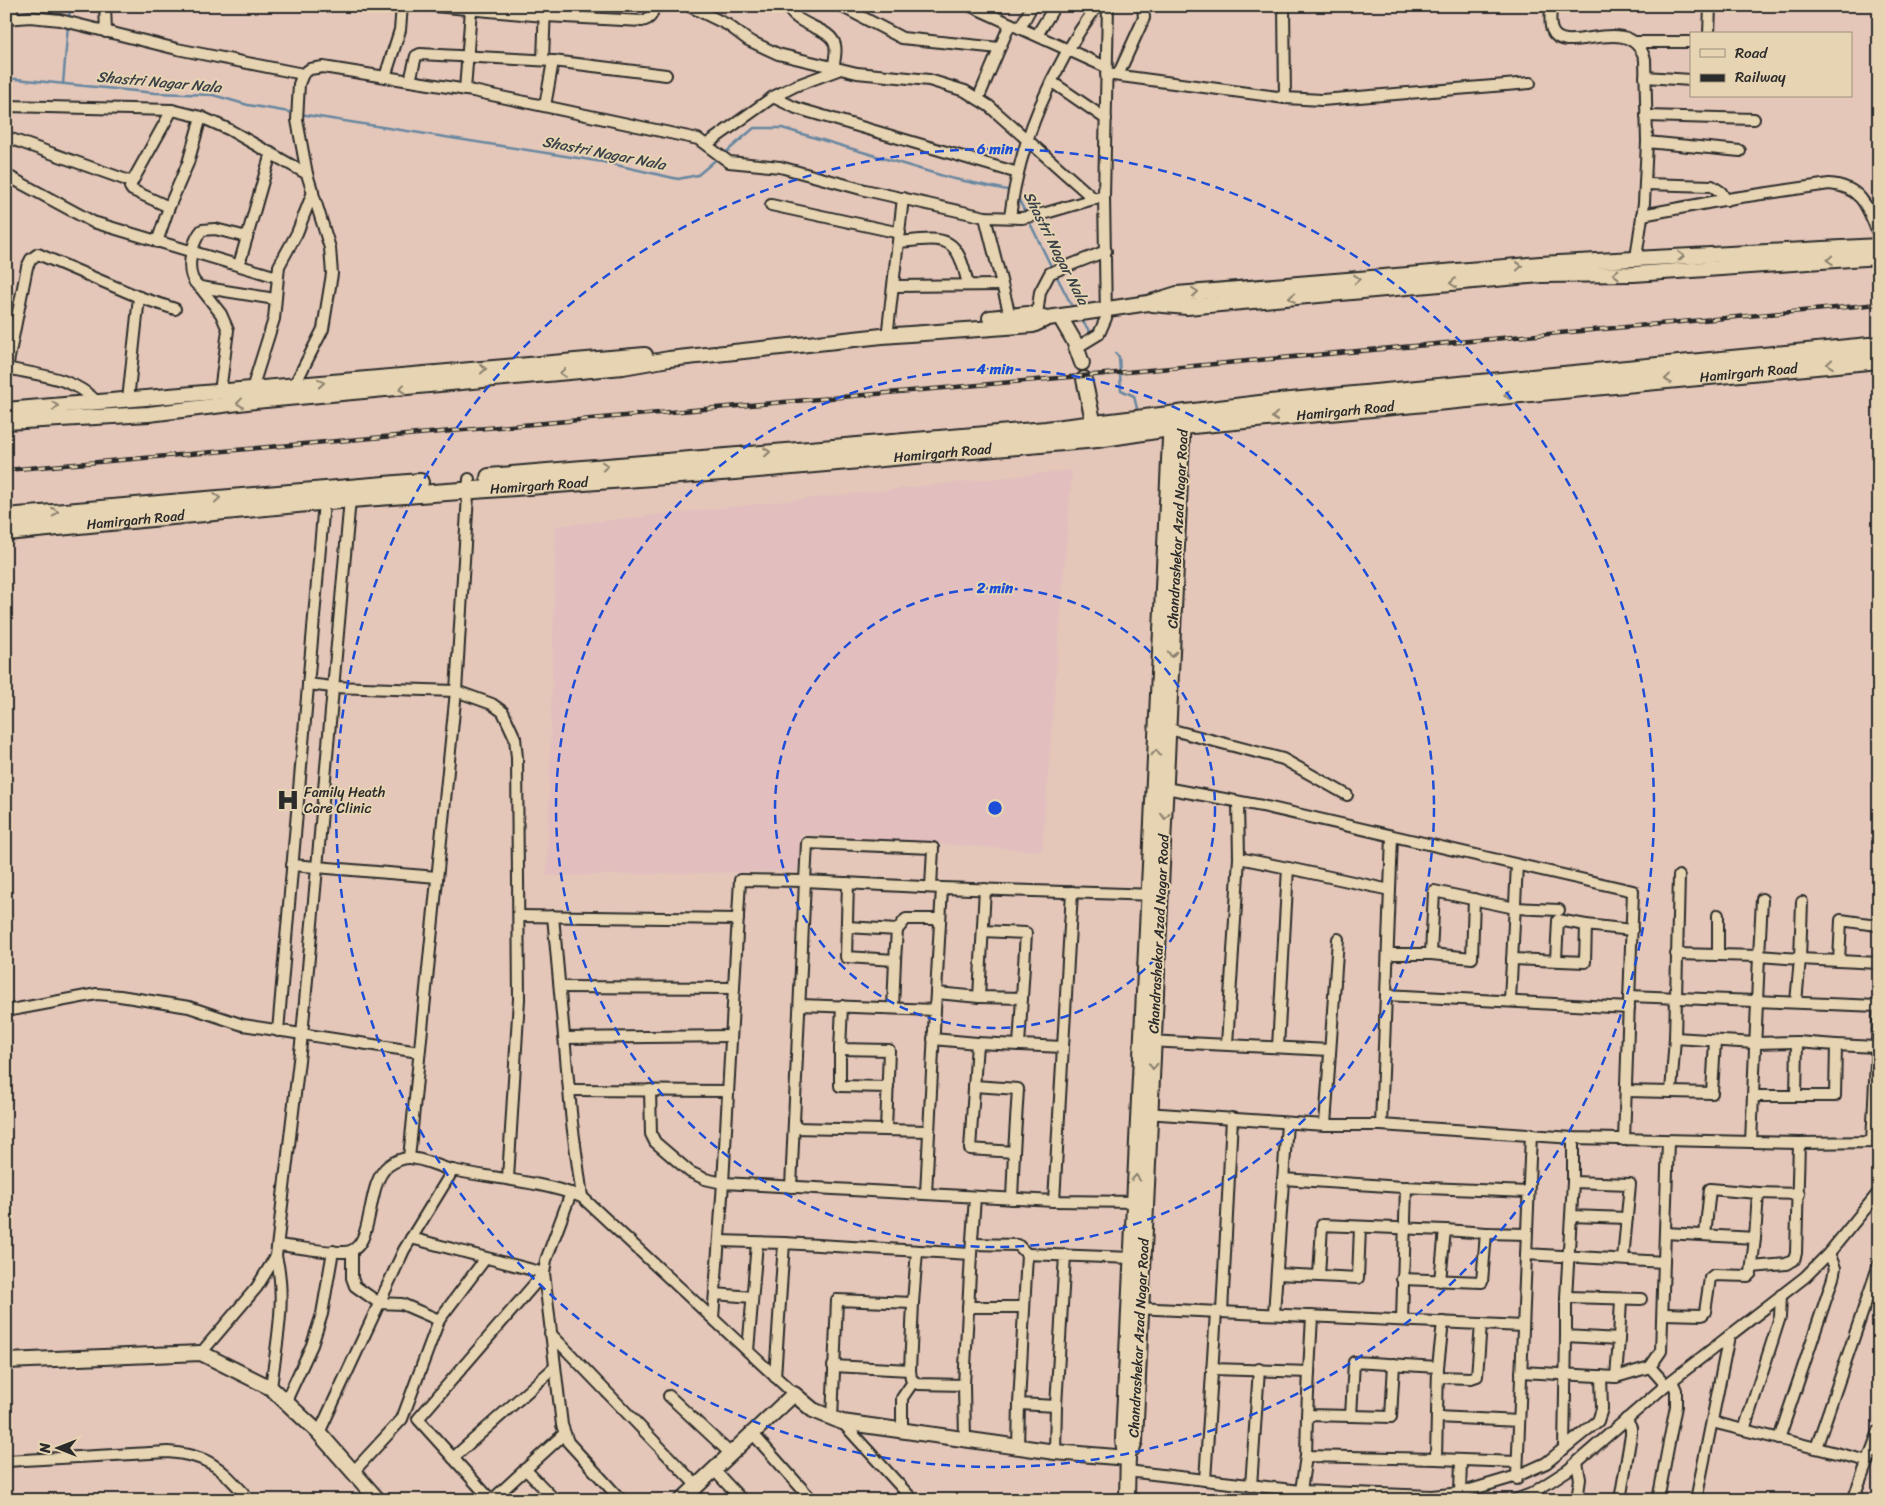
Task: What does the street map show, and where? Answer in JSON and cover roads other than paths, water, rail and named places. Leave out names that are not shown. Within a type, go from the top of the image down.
[{"type":"main road","name":"Hamirgarh Road","points":[[6,517],[323,489],[735,471],[1087,440],[1177,420],[1280,402],[1879,345]]},
{"type":"main road","name":"Hamirgarh Road","points":[[6,532],[324,502],[468,484],[1094,425],[1177,420],[1879,360]]},
{"type":"street","points":[[105,6],[106,32]]},
{"type":"street","points":[[385,77],[400,30],[402,6]]},
{"type":"street","points":[[434,6],[545,11],[642,21],[652,16],[654,6]]},
{"type":"street","points":[[689,6],[728,25],[748,40],[766,49],[836,69],[890,78],[929,80],[948,84],[978,99],[1027,142],[1099,198]]},
{"type":"street","points":[[788,6],[795,18],[833,40],[836,48],[836,69]]},
{"type":"street","points":[[841,6],[902,38],[999,48]]},
{"type":"street","points":[[970,6],[1068,49],[1118,75],[1285,98],[1322,100],[1530,83]]},
{"type":"street","points":[[1020,28],[1032,6]]},
{"type":"street","points":[[1037,35],[1055,6]]},
{"type":"street","points":[[1010,218],[1012,197],[1027,142],[1068,49],[1097,6]]},
{"type":"street","points":[[1076,348],[1098,334],[1106,318],[1101,310],[1106,251],[1099,198],[1106,119],[1108,6]]},
{"type":"street","points":[[1118,75],[1144,18],[1144,6]]},
{"type":"street","points":[[1284,6],[1285,98]]},
{"type":"street","points":[[1551,6],[1551,28],[1558,38],[1567,40],[1616,36],[1637,42],[1690,42]]},
{"type":"street","points":[[1709,32],[1710,6]]},
{"type":"street","points":[[465,90],[470,9]]},
{"type":"street","points":[[545,11],[548,61],[545,106]]},
{"type":"street","points":[[10,13],[60,20],[177,50],[303,74]]},
{"type":"street","points":[[978,99],[1010,24]]},
{"type":"street","points":[[1636,258],[1645,184],[1647,142],[1645,59],[1637,42]]},
{"type":"street","points":[[410,81],[418,54],[467,55],[548,61],[666,76]]},
{"type":"street","points":[[288,398],[323,329],[332,274],[330,248],[307,174],[297,120],[298,94],[303,74],[310,69],[323,67],[465,90],[698,139],[710,147],[722,159],[729,162],[780,167],[985,217],[1022,218],[1099,198]]},
{"type":"street","points":[[710,147],[774,97],[836,69]]},
{"type":"street","points":[[1645,77],[1690,80]]},
{"type":"street","points":[[1052,82],[1106,119]]},
{"type":"street","points":[[774,97],[796,108],[1017,176]]},
{"type":"street","points":[[6,106],[172,110],[201,117],[232,131],[307,174]]},
{"type":"street","points":[[169,207],[132,190],[130,187],[172,110]]},
{"type":"street","points":[[1646,116],[1754,119]]},
{"type":"street","points":[[157,242],[169,207],[188,163],[201,117]]},
{"type":"street","points":[[6,136],[132,182]]},
{"type":"street","points":[[1647,142],[1740,152]]},
{"type":"street","points":[[240,265],[270,153]]},
{"type":"street","points":[[6,175],[93,222],[277,277]]},
{"type":"street","points":[[1645,184],[1712,186],[1721,192],[1726,200]]},
{"type":"street","points":[[1642,215],[1829,184],[1848,186],[1855,190],[1864,202],[1879,236]]},
{"type":"street","points":[[252,389],[271,331],[280,266],[297,233],[313,192]]},
{"type":"street","points":[[888,329],[903,198]]},
{"type":"street","points":[[771,205],[899,238],[937,238],[944,240],[957,251],[962,260],[968,285]]},
{"type":"street","points":[[985,217],[1010,316]]},
{"type":"street","points":[[247,237],[216,229],[205,229],[198,234],[192,251],[192,276],[195,284],[275,299]]},
{"type":"street","points":[[6,410],[698,351],[1010,316],[1054,316],[1148,303],[1177,294],[1205,291],[1636,258],[1879,246]]},
{"type":"street","points":[[1082,363],[1076,348],[1040,292],[1050,273],[1066,265],[1106,251]]},
{"type":"street","points":[[97,402],[78,386],[60,379],[7,370],[28,267],[35,256],[43,255],[140,297],[175,309]]},
{"type":"street","points":[[1148,303],[1187,307],[1541,275],[1634,274],[1879,257]]},
{"type":"street","points":[[894,286],[1002,285]]},
{"type":"street","points":[[200,286],[221,314],[228,330],[220,392]]},
{"type":"street","points":[[128,400],[140,297]]},
{"type":"street","points":[[6,422],[149,414],[288,398],[623,367],[669,359],[888,335],[1033,324],[1054,316]]},
{"type":"street","points":[[1084,379],[1094,425]]},
{"type":"street","name":"Chandrashekar Azad Nagar Road","points":[[1160,787],[1169,730],[1177,420]]},
{"type":"street","name":"Chandrashekar Azad Nagar Road","points":[[1128,1499],[1128,1460],[1123,1439],[1135,1308],[1177,420]]},
{"type":"street","points":[[409,1158],[456,691],[468,484]]},
{"type":"street","points":[[201,1354],[257,1287],[276,1256],[278,1245],[302,1035],[350,499]]},
{"type":"street","points":[[278,1031],[324,502]]},
{"type":"street","points":[[308,684],[332,687],[456,691],[497,708],[510,723],[515,738],[519,999],[508,1178]]},
{"type":"street","points":[[1169,730],[1283,759],[1347,795]]},
{"type":"street","points":[[1160,787],[1238,802],[1633,892],[1624,1140]]},
{"type":"street","points":[[1227,1044],[1239,858],[1238,802]]},
{"type":"street","points":[[1381,1125],[1392,837]]},
{"type":"street","points":[[791,1187],[807,843],[933,848],[940,919],[926,1194]]},
{"type":"street","points":[[1239,858],[1390,890]]},
{"type":"street","points":[[292,864],[437,877]]},
{"type":"street","points":[[1510,1000],[1517,865]]},
{"type":"street","points":[[1278,1047],[1288,868]]},
{"type":"street","points":[[1671,1092],[1675,1038],[1679,876]]},
{"type":"street","points":[[713,1318],[723,1183],[740,880],[1155,895]]},
{"type":"street","points":[[848,883],[846,957],[895,960]]},
{"type":"street","points":[[979,997],[985,889]]},
{"type":"street","points":[[1430,954],[1434,891],[1515,908],[1559,910]]},
{"type":"street","points":[[1054,1201],[1072,892]]},
{"type":"street","points":[[1388,954],[1430,954],[1472,958],[1474,899]]},
{"type":"street","points":[[1751,1142],[1762,899]]},
{"type":"street","points":[[1796,1002],[1802,902]]},
{"type":"street","points":[[1718,915],[1718,955]]},
{"type":"street","points":[[519,916],[738,919]]},
{"type":"street","points":[[553,916],[569,1090],[582,1198]]},
{"type":"street","points":[[893,1008],[897,930],[906,919],[940,919]]},
{"type":"street","points":[[1556,960],[1558,920],[1632,930]]},
{"type":"street","points":[[1839,961],[1841,920],[1876,926]]},
{"type":"street","points":[[1512,959],[1585,962],[1586,924]]},
{"type":"street","points":[[847,927],[897,930]]},
{"type":"street","points":[[983,931],[1026,933],[1019,1044]]},
{"type":"street","points":[[1325,1125],[1338,939]]},
{"type":"street","points":[[1676,954],[1759,956],[1879,963]]},
{"type":"street","points":[[560,986],[734,988]]},
{"type":"street","points":[[936,993],[1022,998]]},
{"type":"street","points":[[6,1011],[97,994],[120,996],[190,1007],[243,1025],[419,1052]]},
{"type":"street","points":[[1386,995],[1510,1000],[1629,1008]]},
{"type":"street","points":[[1629,996],[1878,1006]]},
{"type":"street","points":[[1144,1113],[1325,1125],[1381,1125],[1573,1138],[1799,1143],[1875,1142],[1876,1047],[1879,999]]},
{"type":"street","points":[[800,1005],[935,1010]]},
{"type":"street","points":[[842,1006],[840,1086],[888,1087]]},
{"type":"street","points":[[565,1038],[731,1036]]},
{"type":"street","points":[[1675,1038],[1876,1047]]},
{"type":"street","points":[[934,1039],[977,1044],[1063,1047]]},
{"type":"street","points":[[1148,1041],[1330,1050]]},
{"type":"street","points":[[1626,1091],[1712,1093],[1715,1041]]},
{"type":"street","points":[[1796,1096],[1797,1042]]},
{"type":"street","points":[[977,1044],[970,1149],[1014,1152]]},
{"type":"street","points":[[1753,1096],[1834,1096],[1836,1045]]},
{"type":"street","points":[[840,1048],[889,1050],[886,1130]]},
{"type":"street","points":[[974,1086],[1018,1089],[1012,1199]]},
{"type":"street","points":[[569,1090],[728,1091]]},
{"type":"street","points":[[650,1090],[651,1134],[655,1142],[690,1172],[705,1179],[723,1183],[1012,1199],[1140,1202]]},
{"type":"street","points":[[1205,1480],[1232,1118]]},
{"type":"street","points":[[1274,1314],[1287,1123]]},
{"type":"street","points":[[794,1128],[929,1132]]},
{"type":"street","points":[[1531,1134],[1517,1462],[1518,1499],[1549,1484],[1577,1463],[1626,1419],[1660,1376],[1729,1336],[1805,1276],[1829,1253],[1879,1192]]},
{"type":"street","points":[[1564,1449],[1566,1297],[1573,1182],[1573,1138]]},
{"type":"street","points":[[1660,1376],[1664,1314],[1668,1141]]},
{"type":"street","points":[[1752,1266],[1786,1264],[1794,1260],[1799,1194],[1799,1143]]},
{"type":"street","points":[[439,1320],[402,1304],[379,1303],[352,1282],[352,1251],[364,1239],[372,1194],[378,1178],[386,1167],[409,1158],[453,1170],[508,1178],[571,1193],[582,1198],[713,1318],[774,1378],[813,1410],[837,1420],[902,1432],[1128,1460],[1205,1480],[1251,1486],[1302,1491],[1432,1496],[1517,1480],[1538,1468],[1598,1421],[1602,1409],[1601,1376]]},
{"type":"street","points":[[319,1433],[411,1238],[453,1170]]},
{"type":"street","points":[[1283,1179],[1528,1192]]},
{"type":"street","points":[[1573,1182],[1630,1184],[1623,1259]]},
{"type":"street","points":[[1402,1320],[1403,1229],[1406,1187]]},
{"type":"street","points":[[1705,1235],[1710,1189],[1799,1194]]},
{"type":"street","points":[[571,1193],[546,1260],[544,1273],[564,1434],[568,1442],[621,1500]]},
{"type":"street","points":[[1664,1314],[1702,1315],[1705,1312],[1710,1278],[1714,1275],[1748,1276],[1752,1266],[1758,1193]]},
{"type":"street","points":[[965,1440],[964,1385],[975,1197]]},
{"type":"street","name":"Chandrashekar Azad Nagar Road","points":[[1135,1308],[1132,1258],[1140,1202]]},
{"type":"street","points":[[1571,1216],[1627,1218]]},
{"type":"street","points":[[1319,1276],[1322,1225],[1526,1234]]},
{"type":"street","points":[[1277,1274],[1358,1278],[1360,1227]]},
{"type":"street","points":[[1440,1281],[1445,1230]]},
{"type":"street","points":[[1402,1279],[1482,1282],[1486,1233]]},
{"type":"street","points":[[1665,1233],[1755,1238]]},
{"type":"street","points":[[411,1238],[544,1273]]},
{"type":"street","points":[[719,1241],[917,1251],[1018,1245],[1027,1254],[1132,1258]]},
{"type":"street","points":[[748,1351],[757,1242]]},
{"type":"street","points":[[774,1378],[784,1244]]},
{"type":"street","points":[[278,1245],[332,1251],[352,1251]]},
{"type":"street","points":[[286,1400],[312,1345],[322,1314],[332,1251]]},
{"type":"street","points":[[913,1382],[910,1379],[910,1370],[917,1251]]},
{"type":"street","points":[[1780,1439],[1833,1278],[1835,1268],[1829,1253]]},
{"type":"street","points":[[1018,1447],[1027,1254]]},
{"type":"street","points":[[1526,1254],[1664,1262]]},
{"type":"street","points":[[1055,1452],[1065,1255]]},
{"type":"street","points":[[271,1388],[282,1294],[281,1275],[276,1256]]},
{"type":"street","points":[[354,1471],[398,1424],[408,1408],[439,1320],[485,1258]]},
{"type":"street","points":[[1816,1448],[1879,1264]]},
{"type":"street","points":[[418,1419],[544,1273]]},
{"type":"street","points":[[715,1294],[752,1297]]},
{"type":"street","points":[[1744,1430],[1780,1317],[1781,1295]]},
{"type":"street","points":[[1566,1297],[1641,1299]]},
{"type":"street","points":[[1616,1377],[1621,1299]]},
{"type":"street","points":[[913,1303],[837,1300],[833,1366],[837,1420],[913,1500]]},
{"type":"street","points":[[968,1307],[1024,1307]]},
{"type":"street","points":[[1135,1308],[1523,1326]]},
{"type":"street","points":[[1302,1491],[1306,1456],[1312,1316]]},
{"type":"street","points":[[1436,1459],[1438,1372],[1443,1322]]},
{"type":"street","points":[[1351,1416],[1354,1362],[1394,1364],[1471,1378],[1477,1376],[1481,1324]]},
{"type":"street","points":[[550,1333],[697,1486]]},
{"type":"street","points":[[1566,1336],[1619,1339]]},
{"type":"street","points":[[1696,1500],[1729,1336]]},
{"type":"street","points":[[6,1361],[201,1354],[271,1388],[286,1400],[354,1471],[378,1500]]},
{"type":"street","points":[[1307,1415],[1391,1417],[1394,1364]]},
{"type":"street","points":[[833,1366],[910,1370]]},
{"type":"street","points":[[453,1458],[555,1367]]},
{"type":"street","points":[[1212,1369],[1259,1368],[1309,1372]]},
{"type":"street","points":[[1251,1486],[1259,1368]]},
{"type":"street","points":[[1521,1372],[1616,1377],[1660,1376],[1676,1390],[1676,1406],[1658,1500]]},
{"type":"street","points":[[913,1382],[964,1385]]},
{"type":"street","points":[[902,1432],[902,1398],[913,1382]]},
{"type":"street","points":[[682,1500],[794,1394]]},
{"type":"street","points":[[669,1396],[731,1454]]},
{"type":"street","points":[[1019,1404],[1056,1406]]},
{"type":"street","points":[[408,1408],[492,1500],[564,1434]]},
{"type":"street","points":[[1437,1417],[1519,1421]]},
{"type":"street","points":[[1620,1500],[1631,1435],[1631,1428],[1626,1419]]},
{"type":"street","points":[[1712,1422],[1868,1460]]},
{"type":"street","points":[[1853,1500],[1879,1431]]},
{"type":"street","points":[[753,1434],[812,1500]]},
{"type":"street","points":[[6,1461],[168,1452],[192,1454],[221,1468],[250,1500]]},
{"type":"street","points":[[1306,1456],[1517,1462]]},
{"type":"street","points":[[1460,1492],[1461,1460]]},
{"type":"street","points":[[1577,1463],[1580,1479],[1577,1500]]},
{"type":"street","points":[[525,1470],[555,1500]]},
{"type":"street","points":[[714,1470],[742,1500]]},
{"type":"waterway","points":[[69,20],[70,6]]},
{"type":"waterway","points":[[63,84],[68,25]]},
{"type":"waterway","name":"Shastri Nagar Nala","points":[[6,78],[155,93],[213,95],[248,105],[295,113]]},
{"type":"waterway","name":"Shastri Nagar Nala","points":[[300,114],[603,162],[678,179],[698,175],[719,157]]},
{"type":"waterway","name":"Shastri Nagar Nala","points":[[724,154],[754,128],[782,128],[950,178],[1012,191]]},
{"type":"waterway","name":"Shastri Nagar Nala","points":[[1017,196],[1026,214]]},
{"type":"waterway","name":"Shastri Nagar Nala","points":[[1028,219],[1053,270]]},
{"type":"waterway","name":"Shastri Nagar Nala","points":[[1056,275],[1074,310]]},
{"type":"waterway","name":"Shastri Nagar Nala","points":[[1080,318],[1091,333]]},
{"type":"waterway","name":"Shastri Nagar Nala","points":[[1115,353],[1119,357],[1121,390],[1134,396],[1138,413]]},
{"type":"railway","points":[[6,470],[1879,304]]},
{"type":"place","name":"Family Heath Care Clinic","points":[[288,800]]}]
